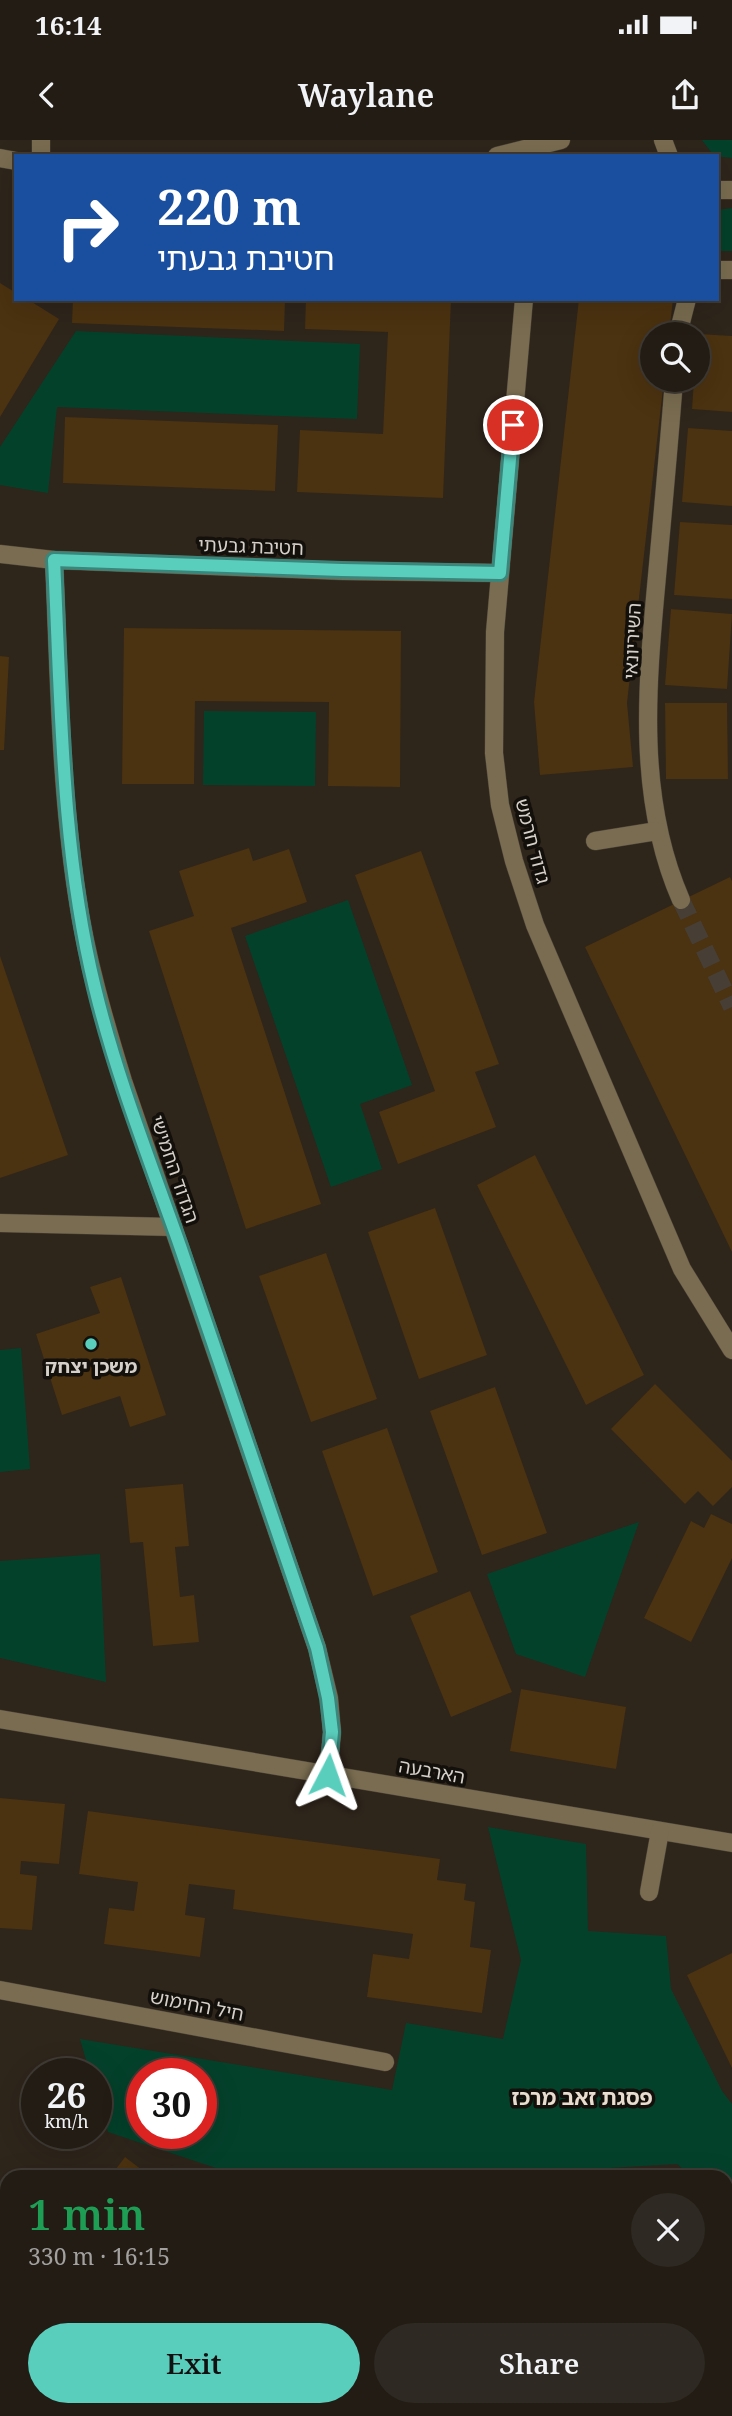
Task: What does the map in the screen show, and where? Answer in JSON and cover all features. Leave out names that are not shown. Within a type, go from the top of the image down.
[{"type":"street","points":[[527,152],[561,140]]},
{"type":"street","name":"גדוד חרמש","points":[[524,301],[495,632],[494,753],[500,805],[513,861],[535,925],[682,1269],[732,1350]]},
{"type":"street","points":[[680,322],[686,301]]},
{"type":"street","name":"השיריונאי","points":[[673,392],[654,614],[648,747],[651,796],[657,831],[669,872],[681,900]]},
{"type":"street","name":"חטיבת גבעתי","points":[[0,554],[54,560],[500,573]]},
{"type":"street","name":"הגדוד החמישי","points":[[54,560],[61,710],[77,895],[95,989],[123,1080],[317,1648],[332,1732],[328,1775]]},
{"type":"street","points":[[595,841],[657,831]]},
{"type":"street","points":[[0,1223],[173,1227]]},
{"type":"street","name":"הארבעה","points":[[0,1719],[732,1843]]},
{"type":"street","points":[[649,1892],[660,1831]]},
{"type":"street","name":"חיל החימוש","points":[[0,1990],[385,2062]]},
{"type":"green space","points":[[702,140],[732,140],[732,158],[712,154]]},
{"type":"green space","points":[[732,208],[732,251],[719,251],[719,210]]},
{"type":"green space","points":[[76,331],[360,344],[357,419],[57,407],[48,493],[0,485],[0,447]]},
{"type":"green space","points":[[204,711],[316,712],[315,786],[203,785]]},
{"type":"green space","points":[[348,900],[412,1085],[360,1104],[382,1169],[331,1187],[245,936]]},
{"type":"green space","points":[[21,1348],[30,1469],[0,1472],[0,1350]]},
{"type":"green space","points":[[639,1522],[585,1677],[516,1654],[487,1574]]},
{"type":"green space","points":[[100,1554],[106,1682],[0,1658],[0,1561]]},
{"type":"green space","points":[[488,1827],[586,1844],[588,1931],[666,1936],[671,1989],[722,2091],[732,2104],[732,2170],[684,2170],[677,2164],[576,2170],[222,2170],[159,2149],[217,2149],[217,2061],[392,2090],[406,2023],[503,2039],[521,1960]]},
{"type":"green space","points":[[80,2039],[196,2058],[126,2058],[126,2138],[112,2133],[112,2058],[85,2058]]},
{"type":"building","points":[[0,283],[14,292],[14,301],[30,301],[59,319],[0,417]]},
{"type":"building","points":[[73,301],[285,301],[284,331],[72,323]]},
{"type":"building","points":[[306,301],[451,301],[443,498],[297,492],[300,430],[383,434],[388,332],[305,329]]},
{"type":"building","points":[[579,301],[673,301],[670,322],[640,322],[640,392],[663,392],[627,703],[633,767],[540,775],[534,702]]},
{"type":"building","points":[[710,335],[732,336],[732,412],[692,409],[693,392],[710,392]]},
{"type":"building","points":[[65,417],[278,425],[275,491],[63,483]]},
{"type":"building","points":[[688,428],[732,431],[732,506],[682,502]]},
{"type":"building","points":[[680,522],[732,525],[732,599],[674,595]]},
{"type":"building","points":[[671,609],[732,614],[727,689],[665,685]]},
{"type":"building","points":[[124,628],[401,631],[400,787],[328,786],[329,702],[195,701],[194,784],[122,784]]},
{"type":"building","points":[[0,656],[9,657],[4,750],[0,750]]},
{"type":"building","points":[[665,703],[727,703],[728,779],[666,779]]},
{"type":"building","points":[[249,848],[253,861],[289,849],[307,902],[231,928],[321,1204],[246,1229],[149,931],[194,916],[179,871]]},
{"type":"building","points":[[421,851],[499,1064],[475,1072],[496,1127],[398,1164],[379,1112],[435,1091],[355,875]]},
{"type":"building","points":[[730,877],[732,881],[732,1252],[585,947]]},
{"type":"building","points":[[0,956],[68,1155],[0,1178]]},
{"type":"building","points":[[535,1155],[644,1375],[586,1405],[477,1185]]},
{"type":"building","points":[[435,1208],[487,1355],[419,1379],[368,1232]]},
{"type":"building","points":[[326,1253],[377,1399],[311,1422],[259,1276]]},
{"type":"building","name":"משכן יצחק","points":[[121,1277],[166,1415],[130,1427],[120,1396],[62,1415],[36,1334],[100,1313],[90,1287]]},
{"type":"building","points":[[655,1384],[732,1461],[732,1487],[713,1506],[698,1491],[685,1504],[611,1429]]},
{"type":"building","points":[[495,1387],[547,1533],[482,1555],[430,1411]]},
{"type":"building","points":[[387,1428],[438,1572],[373,1596],[322,1451]]},
{"type":"building","points":[[183,1484],[189,1546],[175,1547],[180,1597],[194,1595],[199,1642],[153,1646],[143,1542],[130,1543],[125,1489]]},
{"type":"building","points":[[711,1514],[732,1524],[732,1558],[691,1642],[644,1618],[691,1521],[704,1528]]},
{"type":"building","points":[[470,1591],[512,1692],[451,1717],[410,1616]]},
{"type":"building","points":[[521,1689],[626,1707],[616,1769],[510,1751]]},
{"type":"building","points":[[0,1798],[65,1804],[59,1864],[21,1861],[20,1874],[37,1876],[32,1930],[0,1928]]},
{"type":"building","points":[[88,1811],[440,1859],[437,1880],[466,1884],[464,1900],[475,1902],[470,1947],[491,1950],[482,2013],[367,1997],[373,1954],[409,1959],[413,1934],[233,1909],[235,1890],[189,1884],[185,1915],[205,1918],[200,1957],[104,1944],[109,1908],[134,1911],[138,1882],[79,1874]]},
{"type":"building","points":[[732,1953],[732,2068],[687,1975]]},
{"type":"building","points":[[125,2157],[142,2170],[115,2170]]},
{"type":"tunnel","points":[[681,900],[732,1007]]},
{"type":"place","name":"משכן יצחק","points":[[91,1344]]},
{"type":"district","name":"פסגת זאב מרכז","points":[[582,2098]]},
{"type":"route","points":[[328,1775],[332,1732],[317,1648],[131,1105],[95,989],[77,895],[71,845],[54,560],[500,573],[513,425]]}]
